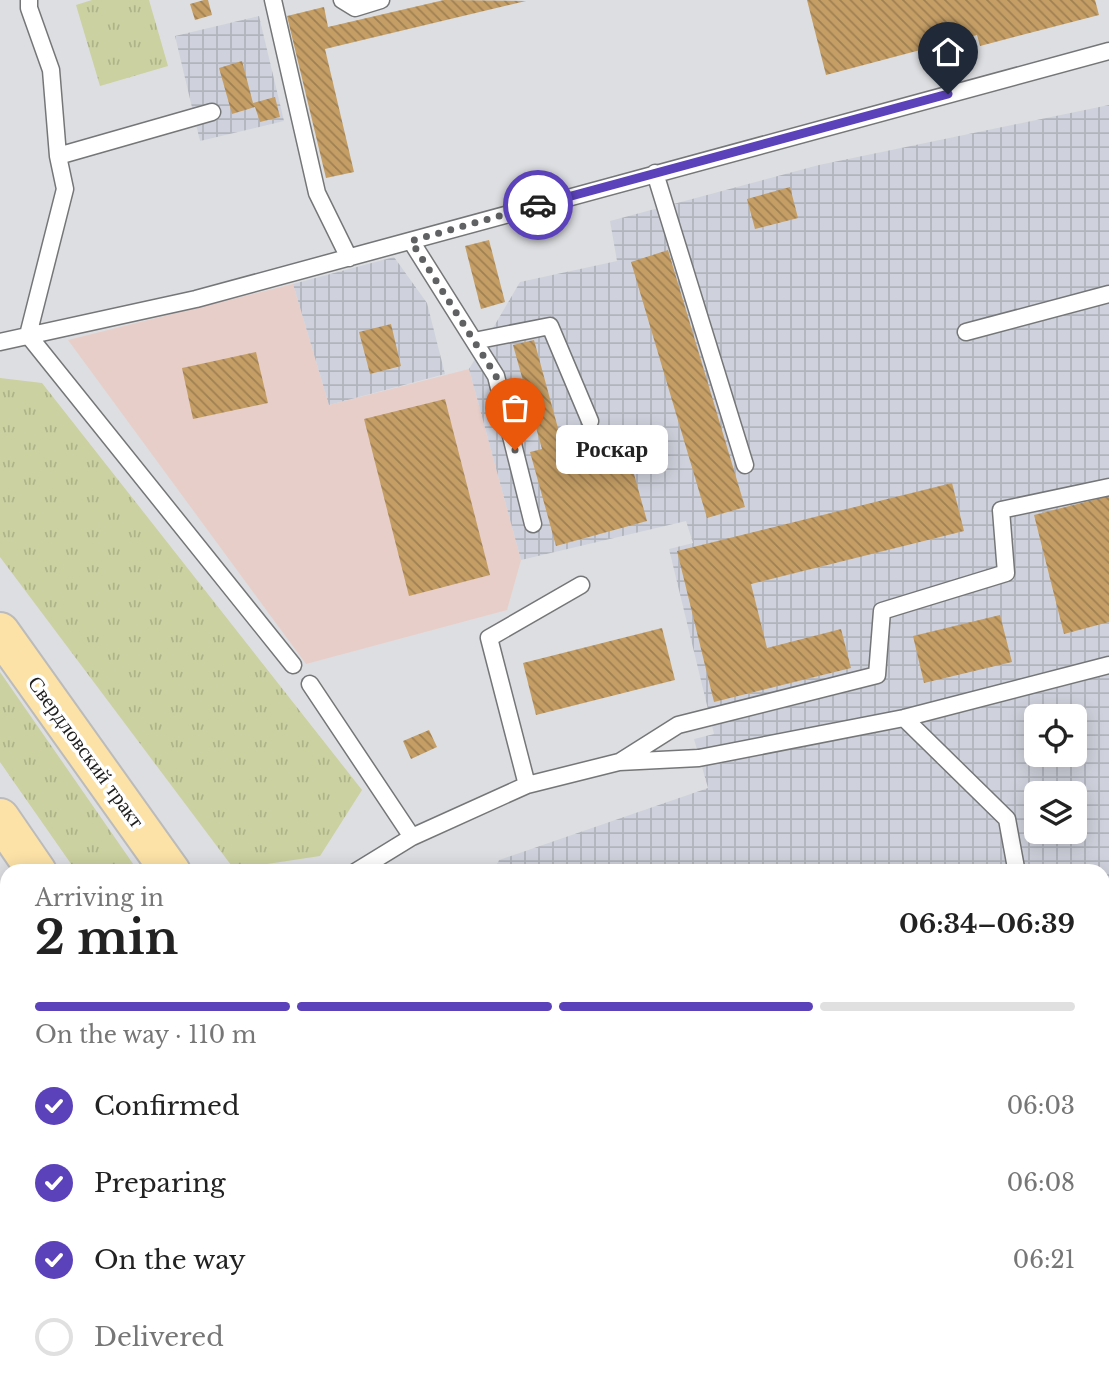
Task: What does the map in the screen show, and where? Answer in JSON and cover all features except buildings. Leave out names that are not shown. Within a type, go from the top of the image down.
[{"type":"main road","name":"Свердловский тракт","points":[[0,632],[165,864]]},
{"type":"main road","points":[[0,818],[32,864]]},
{"type":"lane","points":[[27,335],[65,188],[58,156],[51,70],[29,8],[29,0]]},
{"type":"lane","points":[[273,0],[317,193],[349,258]]},
{"type":"lane","points":[[342,0],[355,8],[381,0]]},
{"type":"lane","points":[[0,342],[196,299],[1109,50]]},
{"type":"lane","points":[[58,156],[212,112]]},
{"type":"lane","points":[[655,173],[745,465]]},
{"type":"lane","points":[[411,241],[496,376],[533,524]]},
{"type":"lane","points":[[966,332],[1109,295]]},
{"type":"lane","points":[[474,341],[550,326],[590,421]]},
{"type":"lane","points":[[27,335],[293,665]]},
{"type":"lane","points":[[619,762],[678,725],[877,675],[883,611],[1006,573],[1001,510],[1109,487]]},
{"type":"lane","points":[[527,785],[489,638],[581,585]]},
{"type":"lane","points":[[368,864],[412,837],[527,785],[619,762],[699,758],[904,718],[1109,665]]},
{"type":"lane","points":[[310,684],[412,837]]},
{"type":"lane","points":[[904,718],[1007,819],[1015,864]]},
{"type":"shaded area","points":[[259,16],[284,121],[200,141],[175,36]]},
{"type":"shaded area","points":[[1109,105],[1109,864],[498,864],[499,860],[708,788],[694,739],[714,734],[669,549],[693,543],[686,521],[521,560],[469,369],[520,282],[617,261],[610,221],[819,165]]},
{"type":"shaded area","points":[[394,257],[427,303],[445,374],[329,405],[293,284]]},
{"type":"shaded area","points":[[293,284],[329,405],[469,369],[521,560],[507,610],[306,664],[68,340]]},
{"type":"green space","points":[[92,0],[149,0],[168,66],[100,86],[76,5]]},
{"type":"green space","points":[[0,378],[42,383],[362,790],[320,856],[267,864],[230,864],[0,557]]},
{"type":"green space","points":[[0,672],[133,864],[71,864],[0,762]]},
{"type":"way so far","points":[[515,450],[496,376],[411,241],[538,205]]},
{"type":"place","name":"Роскар","points":[[515,450]]},
{"type":"route","points":[[538,205],[948,94]]}]
